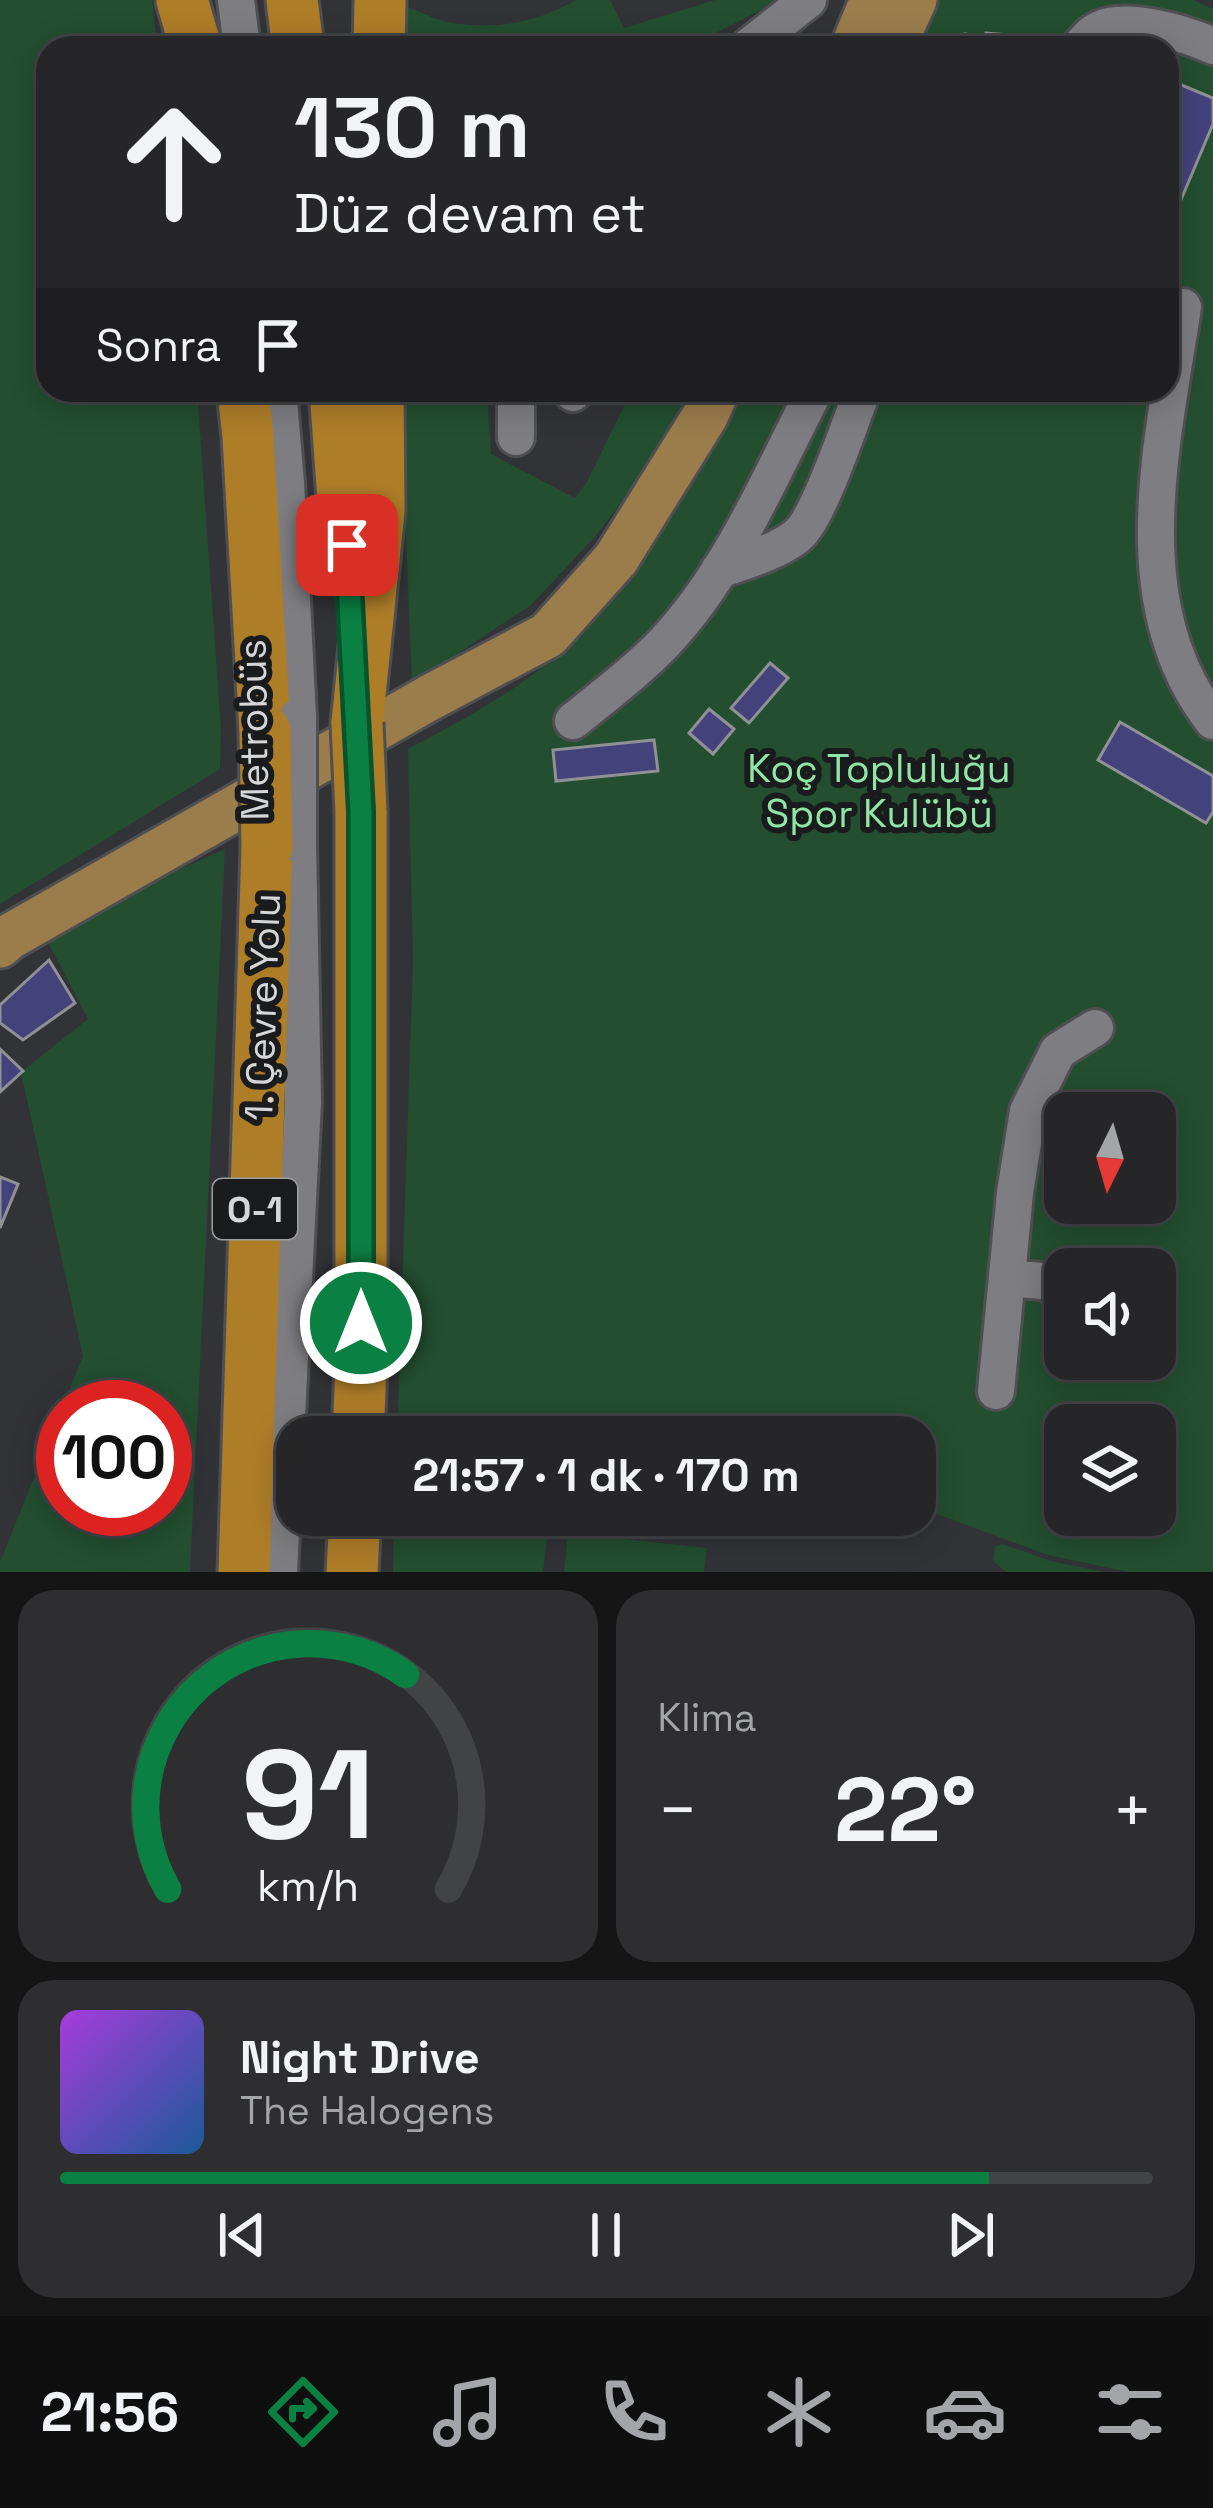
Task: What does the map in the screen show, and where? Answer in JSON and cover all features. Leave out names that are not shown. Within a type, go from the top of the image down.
[{"type":"highway","points":[[182,0],[196,36]]},
{"type":"highway","points":[[199,0],[200,36]]},
{"type":"highway","points":[[292,0],[296,36]]},
{"type":"highway","name":"O-1","points":[[245,402],[310,722]]},
{"type":"highway","name":"O-1","points":[[310,722],[334,402]]},
{"type":"highway","points":[[310,722],[379,511],[377,402]]},
{"type":"highway","name":"1. Çevre Yolu","points":[[310,722],[312,835],[361,1298],[358,1416]]},
{"type":"highway","name":"1. Çevre Yolu","points":[[244,1572],[312,835],[310,722]]},
{"type":"highway","points":[[352,1572],[354,1536]]},
{"type":"main road","points":[[858,36],[872,0]]},
{"type":"main road","points":[[898,36],[914,0]]},
{"type":"main road","points":[[0,945],[548,634],[616,559],[711,402]]},
{"type":"lane","points":[[236,0],[240,36]]},
{"type":"lane","points":[[258,0],[262,36]]},
{"type":"lane","points":[[762,36],[808,0]]},
{"type":"lane","points":[[1091,36],[1098,29],[1139,25],[1213,46]]},
{"type":"lane","points":[[1179,340],[1184,307]]},
{"type":"lane","name":"Metrobüs","points":[[279,402],[310,722]]},
{"type":"lane","name":"Metrobüs","points":[[299,402],[317,622],[310,722]]},
{"type":"lane","points":[[516,402],[517,437]]},
{"type":"lane","points":[[573,721],[668,639],[719,570],[809,402]]},
{"type":"lane","points":[[719,570],[800,534],[815,511],[858,402]]},
{"type":"lane","points":[[1170,402],[1155,500],[1162,610],[1188,687],[1213,721]]},
{"type":"lane","name":"Metrobüs","points":[[305,1416],[318,1101],[312,835]]},
{"type":"lane","name":"Metrobüs","points":[[279,1572],[312,835]]},
{"type":"lane","points":[[996,1390],[1015,1192],[1028,1111],[1058,1052],[1095,1028]]},
{"type":"lane","points":[[1007,1278],[1044,1281]]},
{"type":"lane","points":[[298,1572],[300,1536]]},
{"type":"green space","points":[[0,0],[152,0],[156,36],[36,36],[36,402],[198,402],[220,769],[0,904]]},
{"type":"green space","points":[[576,0],[610,0],[624,28],[715,0],[781,0],[710,36],[406,36],[407,7],[470,25],[501,25],[547,14]]},
{"type":"green space","name":"Koç Topluluğu Spor Kulübü","points":[[934,0],[1194,0],[1213,9],[1213,1572],[1128,1572],[1048,1555],[936,1514],[936,1416],[398,1416],[413,963],[408,749],[523,682],[564,648],[606,603],[647,544],[730,402],[1179,402],[1179,36],[916,36]]},
{"type":"green space","points":[[400,402],[488,402],[491,454],[575,498],[626,402],[684,402],[634,487],[531,605],[412,684]]},
{"type":"green space","points":[[225,849],[192,1531],[192,1380],[73,1380],[83,1356],[21,1072],[88,1019],[48,942],[136,889]]},
{"type":"green space","points":[[36,1473],[36,1536],[192,1536],[190,1572],[0,1572]]},
{"type":"green space","points":[[394,1536],[547,1536],[543,1572],[393,1572]]},
{"type":"green space","points":[[568,1536],[707,1548],[704,1572],[564,1572]]},
{"type":"green space","points":[[1002,1544],[1104,1572],[1006,1572],[993,1561],[995,1547]]},
{"type":"building","points":[[1179,84],[1213,98],[1213,124],[1179,205]]},
{"type":"building","points":[[770,663],[788,678],[749,723],[731,708]]},
{"type":"building","points":[[709,709],[734,729],[713,754],[689,733]]},
{"type":"building","points":[[1120,722],[1213,776],[1213,812],[1206,823],[1098,760]]},
{"type":"building","points":[[654,740],[658,771],[556,781],[553,750]]},
{"type":"building","points":[[49,960],[75,1003],[23,1040],[0,1023],[0,1005]]},
{"type":"building","points":[[0,1049],[23,1071],[0,1092]]},
{"type":"building","points":[[0,1177],[18,1184],[0,1228]]},
{"type":"route","points":[[347,545],[361,812],[361,1323]]}]
